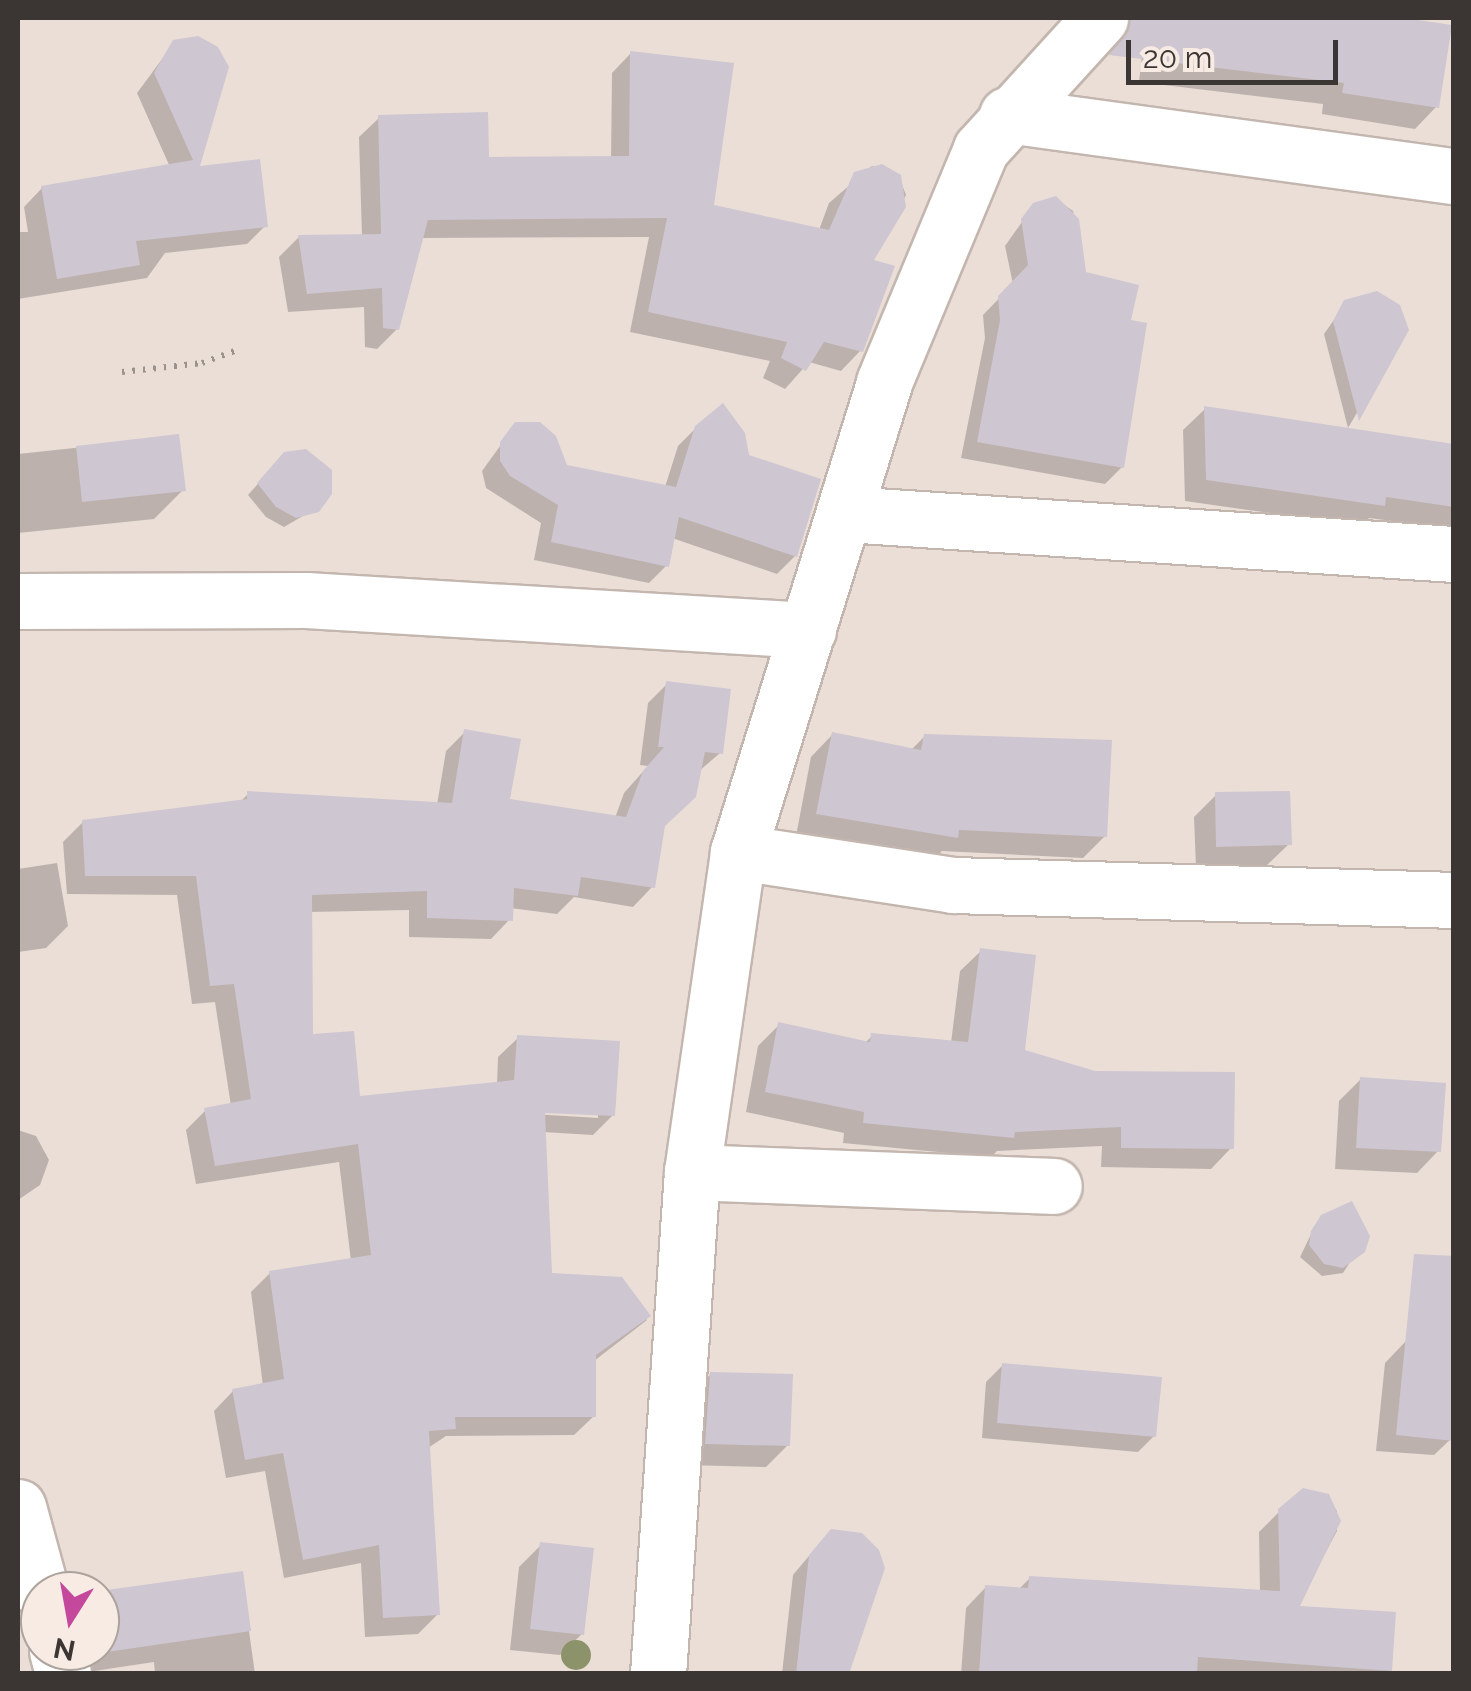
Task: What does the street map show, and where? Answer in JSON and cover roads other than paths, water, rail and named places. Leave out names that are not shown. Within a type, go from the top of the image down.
[{"type":"street","points":[[658,1674],[692,1172],[738,852],[884,382],[981,148],[1007,115],[1100,18]]},
{"type":"street","points":[[1007,115],[1454,176]]},
{"type":"street","points":[[845,514],[1454,554]]},
{"type":"street","points":[[18,601],[306,600],[808,630]]},
{"type":"street","points":[[738,852],[953,885],[1454,900]]},
{"type":"street","points":[[692,1172],[1054,1186]]},
{"type":"street","points":[[18,1506],[36,1571]]}]
